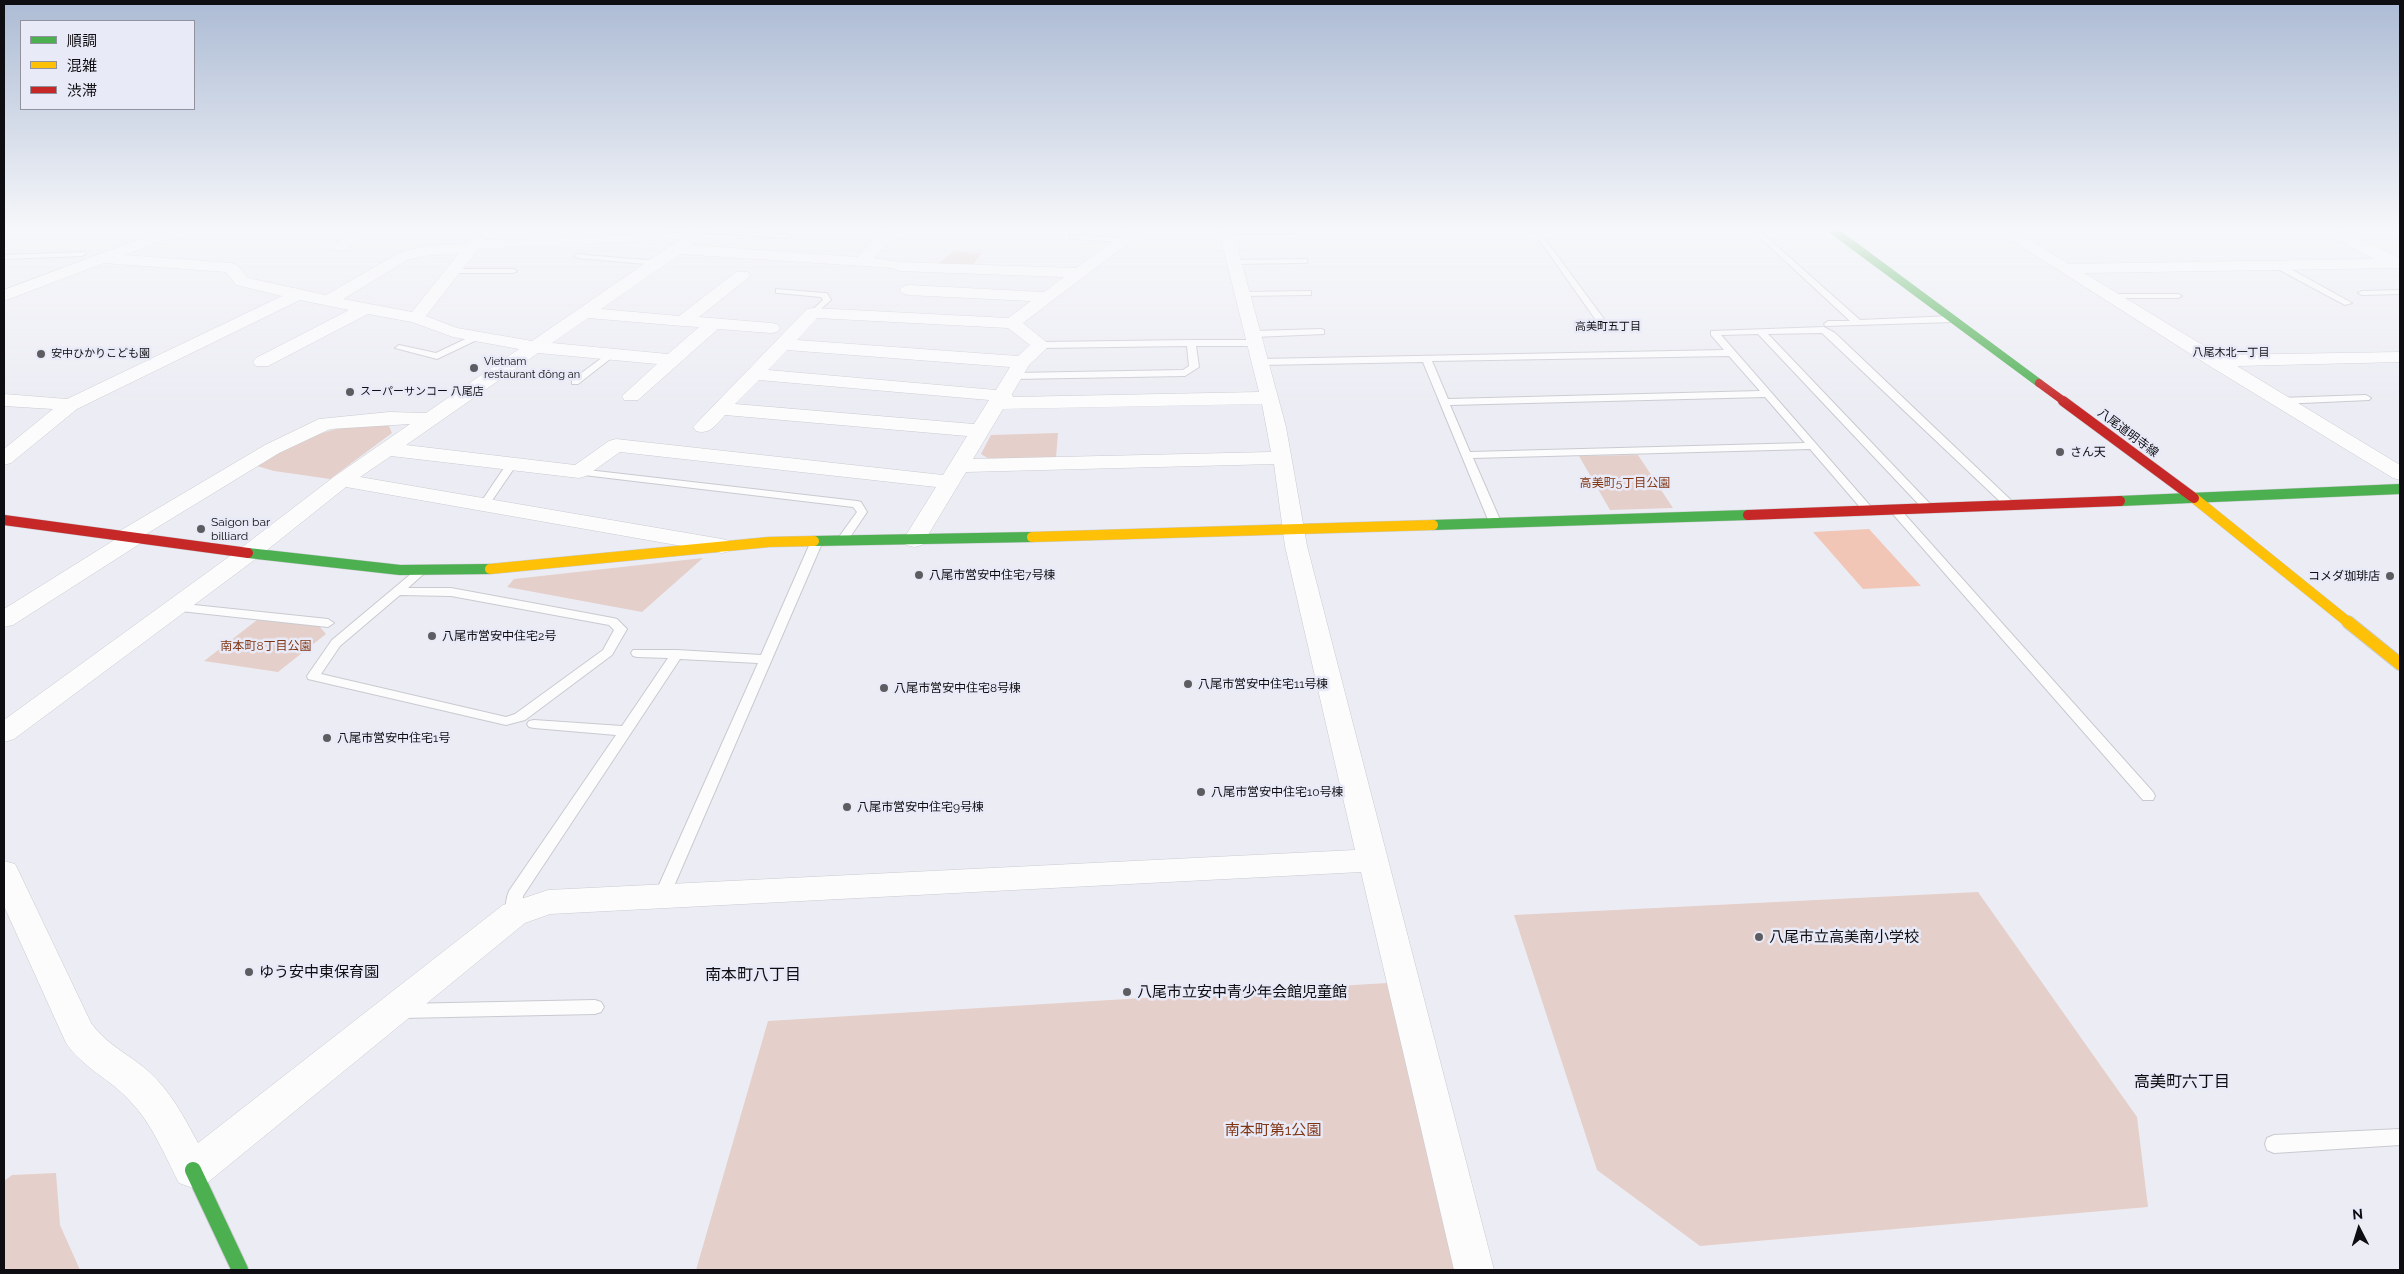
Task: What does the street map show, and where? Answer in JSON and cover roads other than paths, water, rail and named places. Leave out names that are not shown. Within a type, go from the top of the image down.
[{"type":"street","points":[[4,296],[18,290]]},
{"type":"street","points":[[278,290],[416,318],[453,332],[535,347],[672,360]]},
{"type":"street","points":[[328,301],[346,290]]},
{"type":"street","points":[[416,318],[437,290]]},
{"type":"street","points":[[4,733],[249,553],[342,480],[617,290]]},
{"type":"street","points":[[682,321],[722,290]]},
{"type":"street","points":[[887,316],[908,290]]},
{"type":"street","points":[[917,290],[1047,297]]},
{"type":"street","points":[[1012,323],[1056,290]]},
{"type":"street","points":[[1242,290],[1255,338],[1282,458],[1296,546],[1474,1270]]},
{"type":"street","name":"八尾道明寺線","points":[[1914,290],[2194,498],[2400,664]]},
{"type":"street","points":[[2102,290],[2400,474]]},
{"type":"street","points":[[4,458],[70,405],[298,295]]},
{"type":"street","points":[[262,362],[366,308]]},
{"type":"street","points":[[703,427],[813,312],[1012,323],[1041,345],[1018,369],[914,540]]},
{"type":"street","points":[[583,314],[771,328]]},
{"type":"street","points":[[631,396],[713,324]]},
{"type":"street","points":[[782,344],[899,353],[1018,369]]},
{"type":"street","points":[[861,402],[899,353]]},
{"type":"street","points":[[2214,361],[2400,357]]},
{"type":"street","points":[[754,374],[982,431]]},
{"type":"street","points":[[720,409],[861,402],[1001,399],[1268,398]]},
{"type":"street","points":[[4,400],[70,405]]},
{"type":"street","points":[[4,620],[129,538],[272,449],[326,423],[389,418],[430,419]]},
{"type":"street","points":[[387,449],[579,472],[616,445],[955,474],[1282,458]]},
{"type":"street","points":[[342,480],[722,546]]},
{"type":"street","points":[[4,520],[129,538],[400,570],[505,570],[769,542],[914,540],[1896,511],[2400,489]]},
{"type":"street","points":[[193,1170],[514,914],[548,902],[1372,860]]},
{"type":"street","points":[[4,872],[78,1034],[87,1048],[141,1086],[151,1097],[193,1170],[240,1270]]},
{"type":"lane","points":[[1579,290],[1601,321]]},
{"type":"lane","points":[[1822,290],[1858,323]]},
{"type":"lane","points":[[2325,290],[2348,303]]},
{"type":"lane","points":[[779,291],[824,295],[827,300],[813,312]]},
{"type":"lane","points":[[2362,293],[2400,292]]},
{"type":"lane","points":[[1243,294],[1308,293]]},
{"type":"lane","points":[[2111,296],[2178,296]]},
{"type":"lane","points":[[1828,324],[1953,319]]},
{"type":"lane","points":[[1869,511],[1714,333],[1824,330],[1832,335],[2011,506]]},
{"type":"lane","points":[[1041,345],[1191,343],[1321,332]]},
{"type":"lane","points":[[1761,332],[1929,509]]},
{"type":"lane","points":[[399,348],[437,356],[478,336]]},
{"type":"lane","points":[[1018,369],[1184,373],[1194,367],[1191,343]]},
{"type":"lane","points":[[1260,362],[1732,352]]},
{"type":"lane","points":[[575,382],[612,354]]},
{"type":"lane","points":[[1426,359],[1495,522]]},
{"type":"lane","points":[[1444,402],[1768,394]]},
{"type":"lane","points":[[2280,401],[2366,398]]},
{"type":"lane","points":[[1467,455],[1812,446]]},
{"type":"lane","points":[[484,505],[512,464]]},
{"type":"lane","points":[[579,472],[857,504],[862,512],[842,541]]},
{"type":"lane","points":[[1896,511],[2148,796]]},
{"type":"lane","points":[[662,896],[817,541]]},
{"type":"lane","points":[[397,591],[451,592],[613,622],[621,629],[608,652],[520,717],[506,721],[313,676],[336,643],[397,591],[422,570]]},
{"type":"lane","points":[[175,607],[328,623]]},
{"type":"lane","points":[[637,653],[765,659]]},
{"type":"lane","points":[[514,914],[515,895],[677,654]]},
{"type":"lane","points":[[534,724],[626,731]]},
{"type":"lane","points":[[391,1012],[594,1007]]},
{"type":"lane","points":[[2274,1144],[2400,1137]]},
{"type":"place","name":"安中ひかりこども園","points":[[41,354]]},
{"type":"place","name":"Vietnam restaurant đông an","points":[[474,368]]},
{"type":"place","name":"スーパーサンコー 八尾店","points":[[350,392]]},
{"type":"place","name":"さん天","points":[[2060,452]]},
{"type":"place","name":"Saigon bar billiard","points":[[201,529]]},
{"type":"place","name":"八尾市営安中住宅7号棟","points":[[919,575]]},
{"type":"place","name":"コメダ珈琲店","points":[[2390,576]]},
{"type":"place","name":"八尾市営安中住宅2号","points":[[432,636]]},
{"type":"place","name":"八尾市営安中住宅11号棟","points":[[1188,684]]},
{"type":"place","name":"八尾市営安中住宅8号棟","points":[[884,688]]},
{"type":"place","name":"八尾市営安中住宅1号","points":[[327,738]]},
{"type":"place","name":"八尾市営安中住宅10号棟","points":[[1201,792]]},
{"type":"place","name":"八尾市営安中住宅9号棟","points":[[847,807]]},
{"type":"place","name":"八尾市立高美南小学校","points":[[1759,937]]},
{"type":"place","name":"ゆう安中東保育園","points":[[249,972]]},
{"type":"place","name":"八尾市立安中青少年会館児童館","points":[[1127,992]]},
{"type":"district","name":"高美町五丁目","points":[[1608,327]]},
{"type":"district","name":"八尾木北一丁目","points":[[2231,353]]},
{"type":"district","name":"南本町八丁目","points":[[753,975]]},
{"type":"district","name":"高美町六丁目","points":[[2182,1082]]},
{"type":"park label","name":"高美町5丁目公園","points":[[1625,483]]},
{"type":"park label","name":"南本町8丁目公園","points":[[266,646]]},
{"type":"park label","name":"南本町第1公園","points":[[1273,1130]]}]
